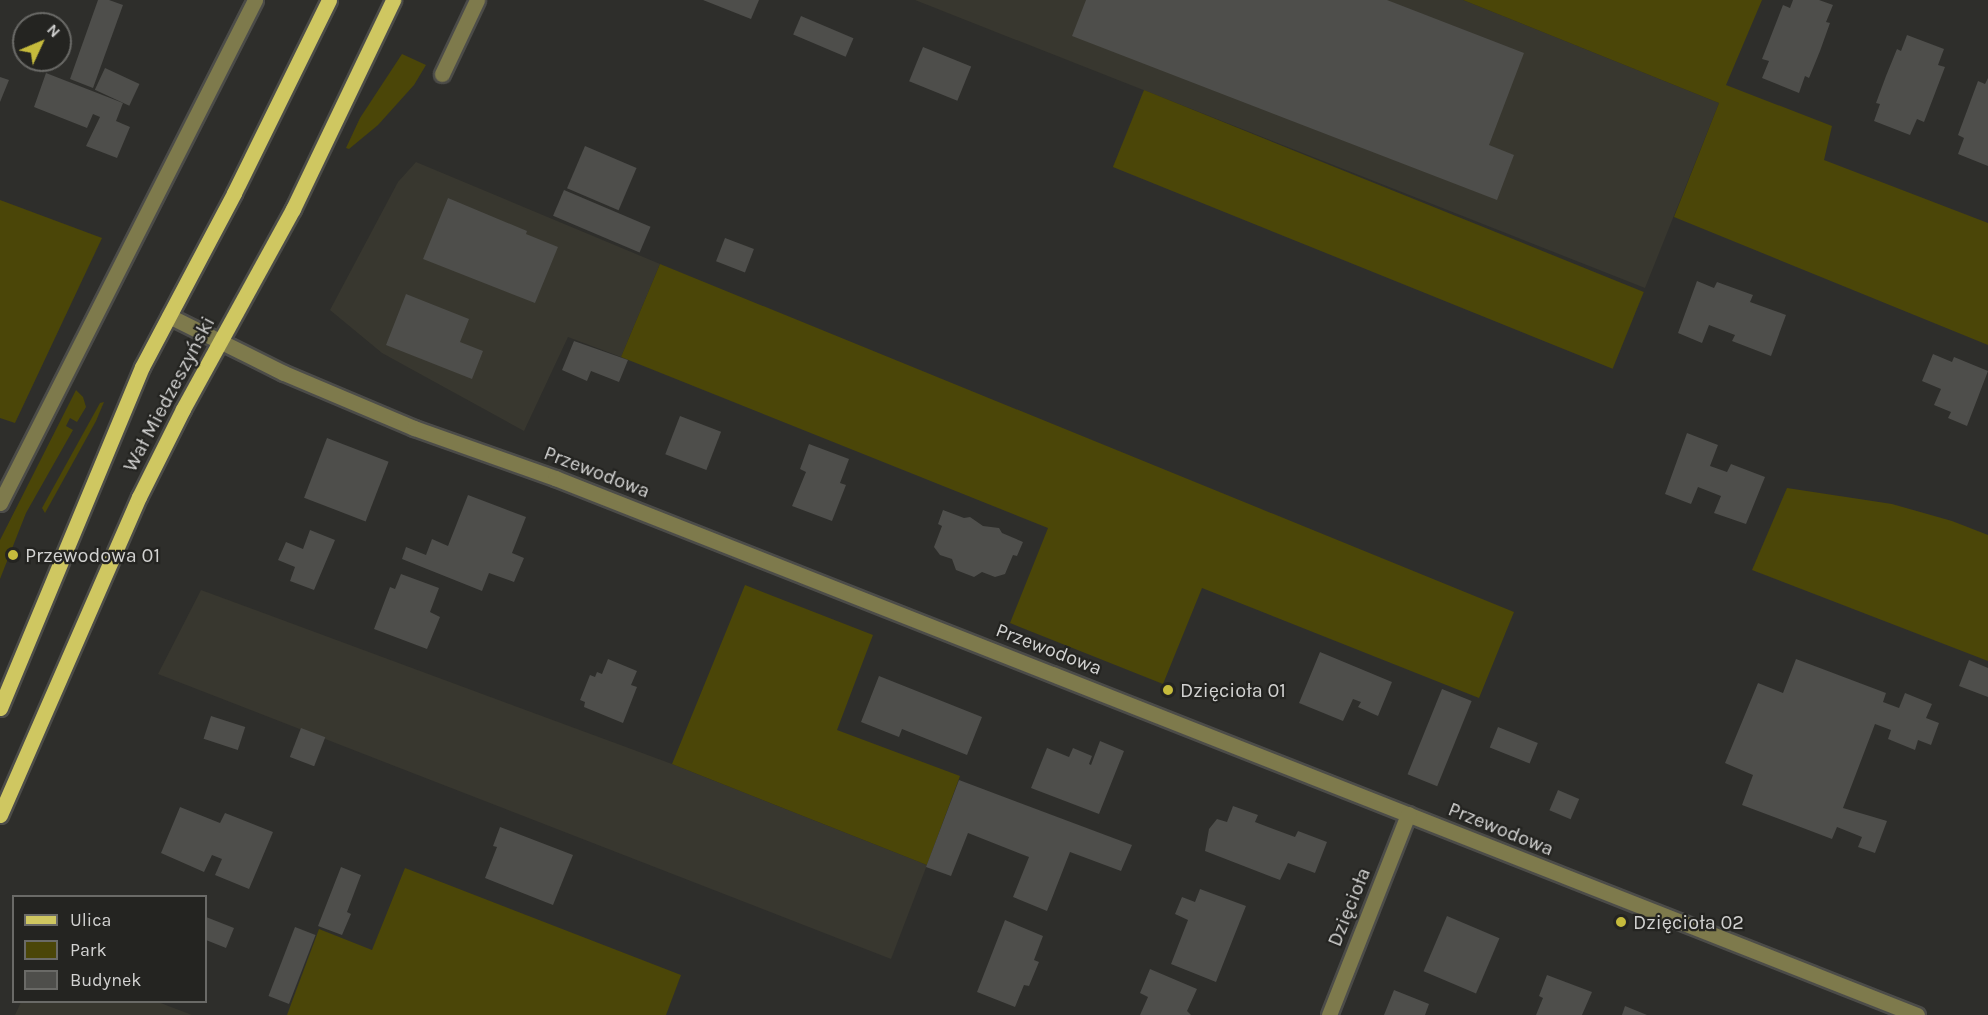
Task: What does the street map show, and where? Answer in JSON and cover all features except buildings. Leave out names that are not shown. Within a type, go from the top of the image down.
[{"type":"main road","name":"Wał Miedzeszyński","points":[[0,708],[122,413],[329,0]]},
{"type":"main road","name":"Wał Miedzeszyński","points":[[0,815],[139,496],[292,208],[393,0]]},
{"type":"street","points":[[0,503],[255,0]]},
{"type":"street","points":[[442,74],[477,0]]},
{"type":"street","name":"Przewodowa","points":[[169,316],[284,373],[414,428],[555,478],[1917,1015]]},
{"type":"street","name":"Dzięcioła","points":[[1329,1015],[1408,814]]},
{"type":"shaded area","points":[[915,0],[1463,0],[1719,103],[1645,288]]},
{"type":"shaded area","points":[[416,162],[660,264],[621,357],[568,337],[524,431],[382,353],[330,310],[398,182]]},
{"type":"shaded area","points":[[201,590],[672,764],[927,865],[891,959],[158,674]]},
{"type":"shaded area","points":[[21,1003],[161,1003],[192,1015],[15,1015]]},
{"type":"green space","points":[[1463,0],[1762,0],[1726,85],[1832,126],[1824,160],[1988,223],[1988,345],[1674,217],[1719,103]]},
{"type":"green space","points":[[402,54],[426,65],[414,85],[378,125],[349,149],[346,148],[360,118]]},
{"type":"green space","points":[[1144,90],[1644,292],[1613,369],[1113,167]]},
{"type":"green space","points":[[0,200],[102,238],[15,423],[0,418]]},
{"type":"green space","points":[[660,264],[1514,612],[1479,698],[1202,588],[1163,684],[1010,623],[1048,528],[621,357]]},
{"type":"green space","points":[[76,390],[83,397],[86,407],[77,422],[70,418],[66,426],[73,430],[26,513],[0,579],[0,540]]},
{"type":"green space","points":[[104,402],[96,421],[45,513],[42,508],[100,403]]},
{"type":"green space","points":[[1787,488],[1892,504],[1952,521],[1988,535],[1988,661],[1752,570]]},
{"type":"green space","points":[[745,585],[873,635],[837,730],[960,776],[927,865],[672,764]]},
{"type":"green space","points":[[405,868],[681,975],[666,1015],[287,1015],[319,929],[372,950]]},
{"type":"place","name":"Przewodowa 01","points":[[13,555]]},
{"type":"place","name":"Dzięcioła 01","points":[[1168,690]]},
{"type":"place","name":"Dzięcioła 02","points":[[1621,922]]}]
